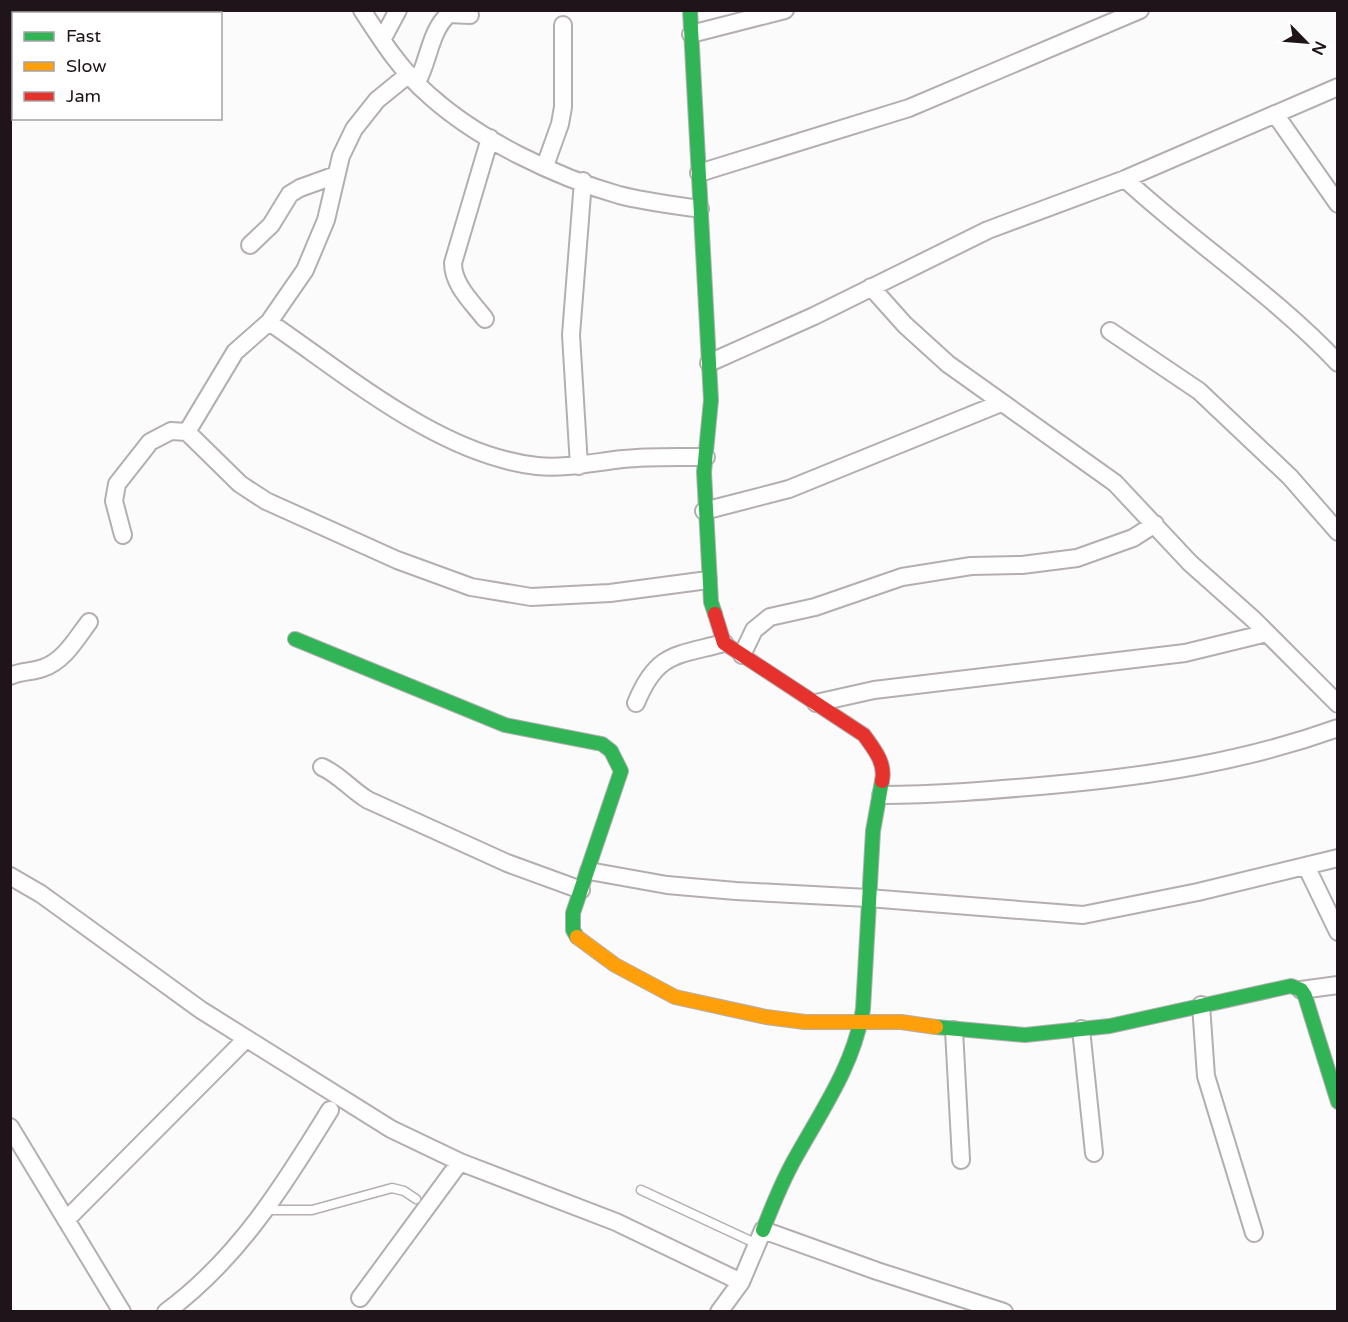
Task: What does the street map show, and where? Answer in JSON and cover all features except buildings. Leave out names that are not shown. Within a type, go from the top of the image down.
[{"type":"street","points":[[362,10],[382,40],[430,96],[489,138],[545,166],[584,181],[647,202],[700,209]]},
{"type":"street","points":[[382,40],[398,10]]},
{"type":"street","points":[[690,10],[711,400],[705,457],[704,512],[708,579],[716,625],[724,643],[864,735],[874,747],[884,772],[873,831],[862,1024],[843,1072],[786,1175],[741,1282],[719,1311]]},
{"type":"street","points":[[691,34],[785,10]]},
{"type":"street","points":[[699,173],[909,108],[1140,10]]},
{"type":"street","points":[[187,432],[235,352],[269,322],[305,270],[330,209],[336,175],[354,129],[377,100],[413,78],[426,65],[435,30],[443,19],[449,14],[470,15]]},
{"type":"street","points":[[545,166],[560,124],[563,107],[563,25]]},
{"type":"street","points":[[709,363],[814,316],[988,230],[1125,179],[1338,87]]},
{"type":"street","points":[[1275,114],[1338,204]]},
{"type":"street","points":[[485,319],[458,283],[453,274],[453,263],[489,138]]},
{"type":"street","points":[[250,245],[271,225],[290,194],[336,175]]},
{"type":"street","points":[[1125,179],[1171,222],[1305,330],[1338,363]]},
{"type":"street","points":[[579,466],[571,335],[584,181]]},
{"type":"street","points":[[871,287],[926,345],[1001,403],[1115,483],[1190,563],[1267,633],[1338,704]]},
{"type":"street","points":[[269,322],[386,402],[444,436],[517,462],[537,466],[579,466],[635,458],[705,457]]},
{"type":"street","points":[[1110,331],[1199,391],[1290,477],[1338,531]]},
{"type":"street","points":[[704,512],[789,489],[1001,403]]},
{"type":"street","points":[[123,535],[114,501],[117,484],[150,442],[171,431],[187,432],[240,484],[266,501],[397,560],[471,587],[531,597],[610,593],[708,579]]},
{"type":"street","points":[[741,655],[754,630],[770,618],[814,607],[902,577],[971,566],[1022,565],[1077,558],[1133,538],[1155,524]]},
{"type":"street","points":[[10,676],[42,669],[59,661],[89,622]]},
{"type":"street","points":[[816,703],[874,690],[1185,653],[1267,633]]},
{"type":"street","points":[[295,639],[505,725],[602,744],[611,751],[621,771],[572,922],[579,940],[615,965],[675,997],[766,1017],[805,1022],[862,1024],[901,1022],[954,1030],[1025,1035],[1110,1026],[1279,987],[1291,986],[1301,990],[1338,985]]},
{"type":"street","points":[[636,703],[651,671],[663,661],[724,643]]},
{"type":"street","points":[[881,795],[946,795],[1138,777],[1239,759],[1338,728]]},
{"type":"street","points":[[321,767],[338,775],[353,791],[368,800],[507,863],[581,890]]},
{"type":"street","points":[[589,871],[690,887],[1083,915],[1307,868],[1338,858]]},
{"type":"street","points":[[1307,868],[1338,932]]},
{"type":"street","points":[[10,876],[41,894],[135,963],[246,1039],[391,1129],[460,1162],[616,1222],[741,1282]]},
{"type":"street","points":[[1301,990],[1305,996],[1338,1102]]},
{"type":"street","points":[[1201,1005],[1206,1076],[1254,1233]]},
{"type":"street","points":[[1081,1029],[1094,1153]]},
{"type":"street","points":[[954,1030],[961,1160]]},
{"type":"street","points":[[66,1220],[246,1039]]},
{"type":"street","points":[[166,1311],[226,1259],[286,1182],[330,1110]]},
{"type":"street","points":[[10,1126],[122,1311]]},
{"type":"street","points":[[360,1298],[460,1162]]},
{"type":"street","points":[[760,1237],[1004,1311]]},
{"type":"lane","points":[[266,1209],[312,1210],[392,1188],[404,1191],[416,1199]]},
{"type":"lane","points":[[641,1190],[760,1237]]},
{"type":"traffic: fast","points":[[690,10],[711,400],[704,472],[711,602],[715,614]]},
{"type":"traffic: fast","points":[[295,639],[505,725],[602,744],[611,751],[621,771],[573,913],[573,930],[577,937]]},
{"type":"traffic: fast","points":[[763,1230],[787,1173],[837,1085],[859,1029],[863,1009],[873,831],[882,781]]},
{"type":"traffic: fast","points":[[936,1027],[1025,1035],[1110,1026],[1291,986],[1301,990],[1305,996],[1338,1102]]},
{"type":"traffic: slow","points":[[577,937],[615,965],[675,997],[766,1017],[805,1022],[901,1022],[936,1027]]},
{"type":"traffic: jam","points":[[715,614],[724,643],[864,735],[881,762],[882,781]]}]
